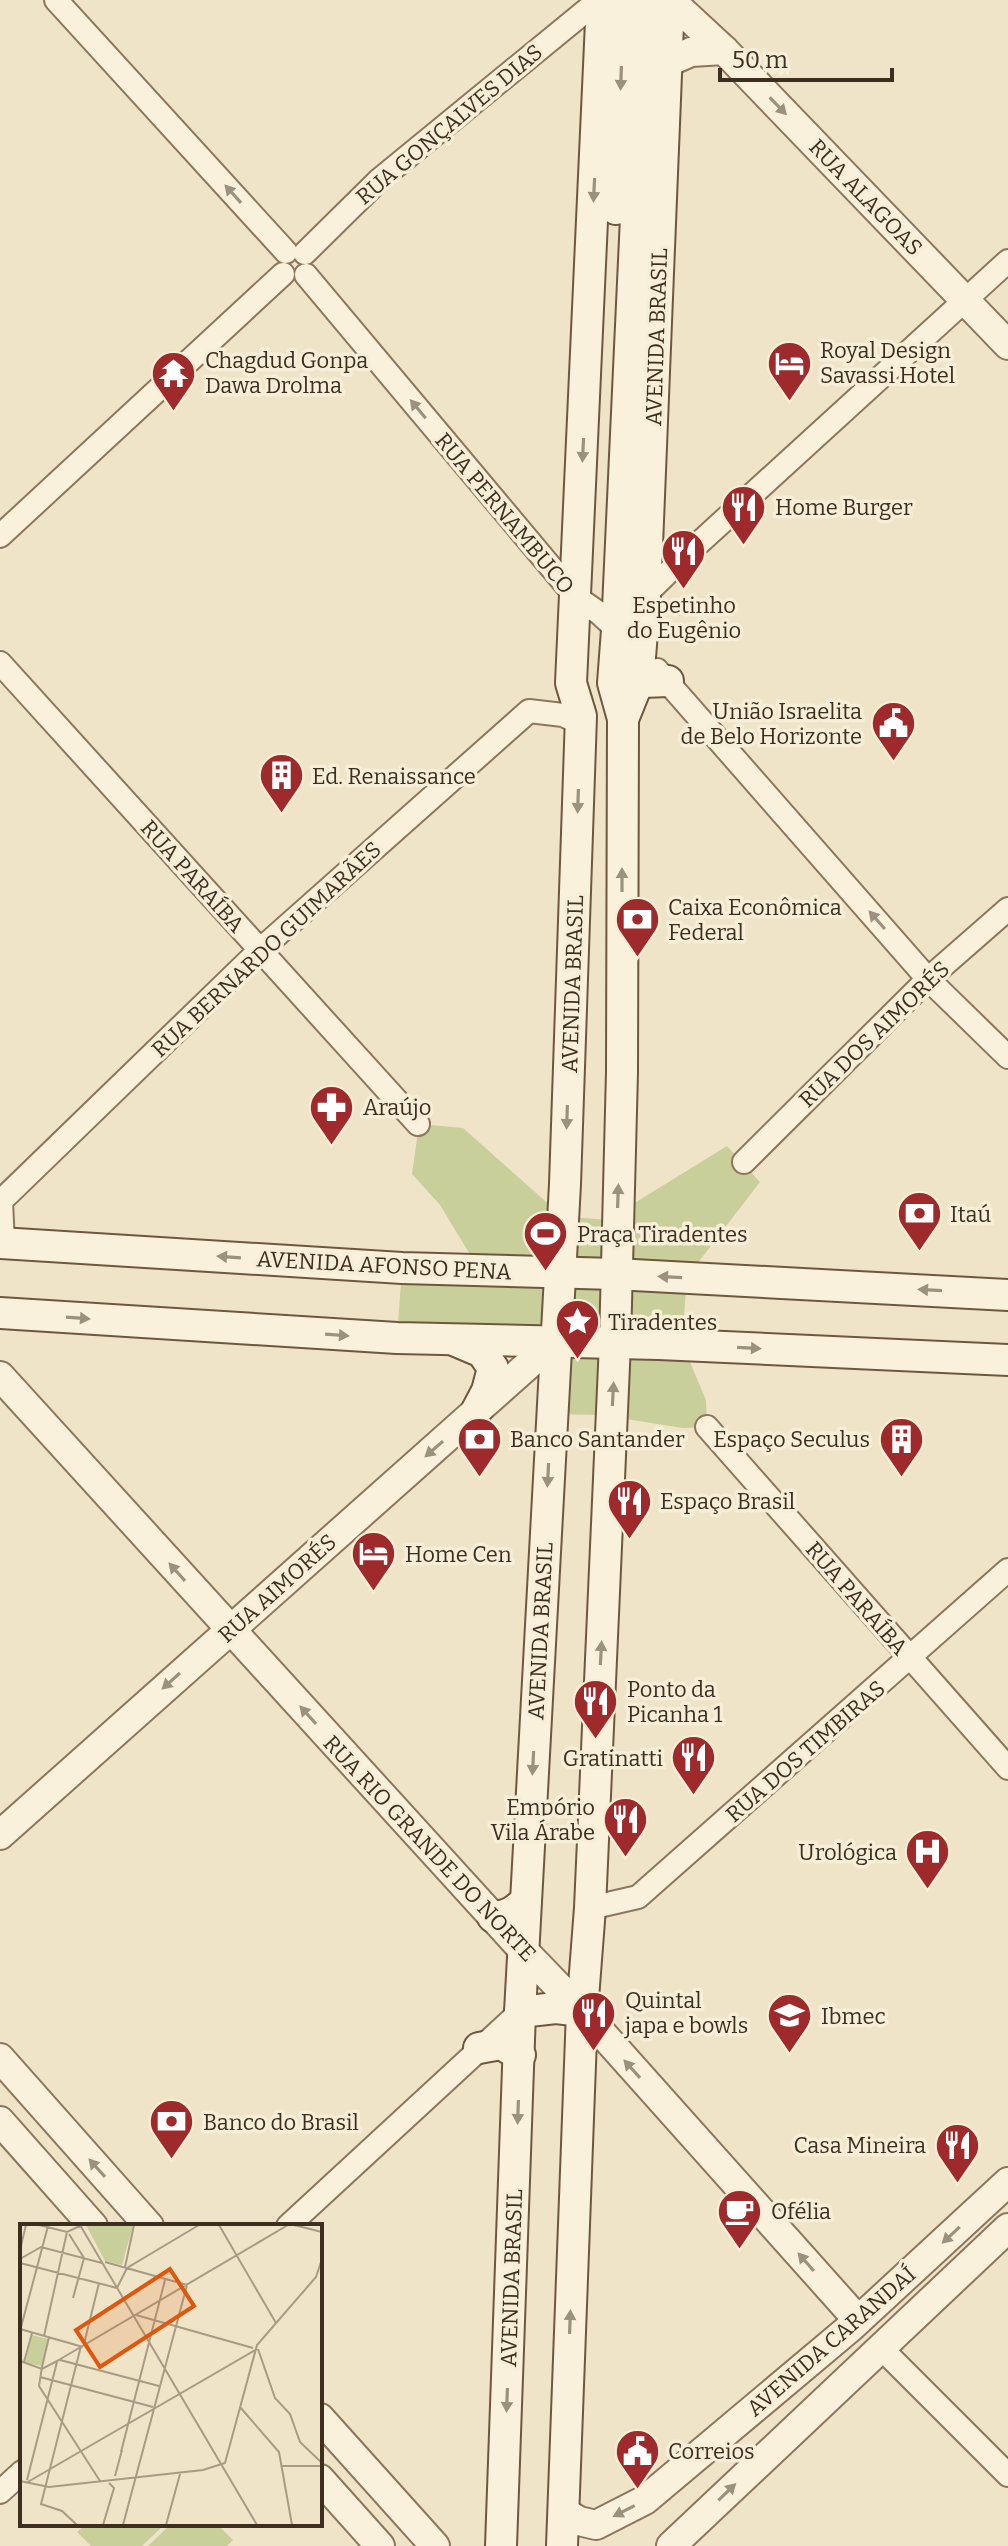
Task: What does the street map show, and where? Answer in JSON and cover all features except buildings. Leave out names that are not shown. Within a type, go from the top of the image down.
[{"type":"main road","name":"AVENIDA BRASIL","points":[[601,0],[597,613],[628,682]]},
{"type":"main road","name":"AVENIDA BRASIL","points":[[597,613],[625,0]]},
{"type":"main road","name":"AVENIDA BRASIL","points":[[501,2546],[520,2012],[565,1184],[580,720],[571,683],[597,613],[646,0]]},
{"type":"main road","name":"AVENIDA BRASIL","points":[[562,2546],[582,2011],[590,1908],[615,1343],[622,1072],[623,719],[628,682],[640,652],[645,595],[670,0]]},
{"type":"main road","name":"AVENIDA BRASIL","points":[[580,720],[628,682]]},
{"type":"main road","name":"AVENIDA AFONSO PENA","points":[[2,1243],[386,1267],[615,1274],[1008,1295]]},
{"type":"main road","points":[[0,1313],[455,1341],[615,1343],[1008,1360]]},
{"type":"main road","points":[[455,1341],[482,1352],[493,1368],[487,1391],[477,1410]]},
{"type":"main road","points":[[493,1917],[506,1916],[526,1900]]},
{"type":"main road","points":[[520,2012],[556,2008],[582,2011]]},
{"type":"main road","points":[[479,2048],[501,2044],[520,2055]]},
{"type":"street","name":"RUA PERNAMBUCO","points":[[56,0],[299,260],[597,613],[640,652]]},
{"type":"street","name":"RUA GONÇALVES DIAS","points":[[299,260],[379,180],[601,0]]},
{"type":"street","name":"RUA ALAGOAS","points":[[670,0],[724,50],[1008,345]]},
{"type":"street","points":[[668,62],[691,52],[724,50]]},
{"type":"street","points":[[0,536],[283,274],[280,260],[299,260]]},
{"type":"street","points":[[645,595],[1008,261]]},
{"type":"street","points":[[647,538],[687,554]]},
{"type":"street","name":"RUA PARAÍBA","points":[[0,663],[418,1124]]},
{"type":"street","points":[[628,682],[1008,1057]]},
{"type":"street","name":"RUA BERNARDO GUIMARÃES","points":[[2,1243],[1,1201],[260,950],[529,711],[580,720]]},
{"type":"street","name":"RUA DOS AIMORÉS","points":[[744,1162],[928,979],[1008,909]]},
{"type":"street","name":"RUA AIMORÉS","points":[[0,1835],[555,1341]]},
{"type":"street","name":"RUA RIO GRANDE DO NORTE","points":[[0,1376],[582,2011],[858,2320]]},
{"type":"street","name":"RUA PARAÍBA","points":[[707,1427],[1008,1768]]},
{"type":"street","name":"RUA DOS TIMBIRAS","points":[[590,1908],[638,1897],[1008,1570]]},
{"type":"street","points":[[290,2224],[520,2012]]},
{"type":"street","points":[[0,2058],[147,2224]]},
{"type":"street","points":[[0,2121],[91,2224]]},
{"type":"street","name":"AVENIDA CARANDAÍ","points":[[564,2512],[579,2521],[596,2525],[645,2500],[858,2320],[1008,2182]]},
{"type":"street","name":"AVENIDA CARANDAÍ","points":[[671,2546],[1008,2228]]},
{"type":"street","points":[[854,2372],[858,2320]]},
{"type":"street","points":[[880,2347],[1008,2475]]},
{"type":"street","points":[[322,2420],[435,2546]]},
{"type":"street","points":[[0,2492],[20,2474]]},
{"type":"street","points":[[322,2481],[380,2546]]},
{"type":"green space","name":"Praça Tiradentes","points":[[419,1124],[463,1128],[562,1216],[607,1220],[727,1146],[760,1182],[687,1277],[682,1343],[706,1400],[707,1427],[683,1428],[600,1415],[552,1414],[555,1341],[397,1337],[402,1269],[477,1266],[440,1205],[412,1174]]},
{"type":"green space","points":[[84,2526],[163,2526],[142,2546],[91,2546],[77,2532]]},
{"type":"green space","points":[[169,2526],[219,2526],[233,2540],[227,2546],[148,2546]]},
{"type":"place","name":"Royal Design Savassi Hotel","points":[[789,402]]},
{"type":"place","name":"Chagdud Gonpa Dawa Drolma","points":[[174,412]]},
{"type":"place","name":"Home Burger","points":[[744,546]]},
{"type":"place","name":"Espetinho do Eugênio","points":[[684,591]]},
{"type":"place","name":"União Israelita de Belo Horizonte","points":[[893,763]]},
{"type":"place","name":"Ed. Renaissance","points":[[281,815]]},
{"type":"place","name":"Caixa Econômica Federal","points":[[637,959]]},
{"type":"place","name":"Araújo","points":[[332,1146]]},
{"type":"place","name":"Itaú","points":[[919,1253]]},
{"type":"place","name":"Praça Tiradentes","points":[[546,1273]]},
{"type":"place","name":"Tiradentes","points":[[577,1361]]},
{"type":"place","name":"Banco Santander","points":[[479,1478]]},
{"type":"place","name":"Espaço Seculus","points":[[901,1478]]},
{"type":"place","name":"Espaço Brasil","points":[[629,1540]]},
{"type":"place","name":"Home Cen","points":[[374,1593]]},
{"type":"place","name":"Ponto da Picanha 1","points":[[596,1741]]},
{"type":"place","name":"Gratinatti","points":[[694,1797]]},
{"type":"place","name":"Empório Vila Árabe","points":[[626,1859]]},
{"type":"place","name":"Urológica","points":[[928,1891]]},
{"type":"place","name":"Quintal japa e bowls","points":[[594,2052]]},
{"type":"place","name":"Ibmec","points":[[790,2055]]},
{"type":"place","name":"Banco do Brasil","points":[[172,2161]]},
{"type":"place","name":"Casa Mineira","points":[[957,2184]]},
{"type":"place","name":"Ofélia","points":[[740,2250]]},
{"type":"place","name":"Correios","points":[[637,2490]]}]
